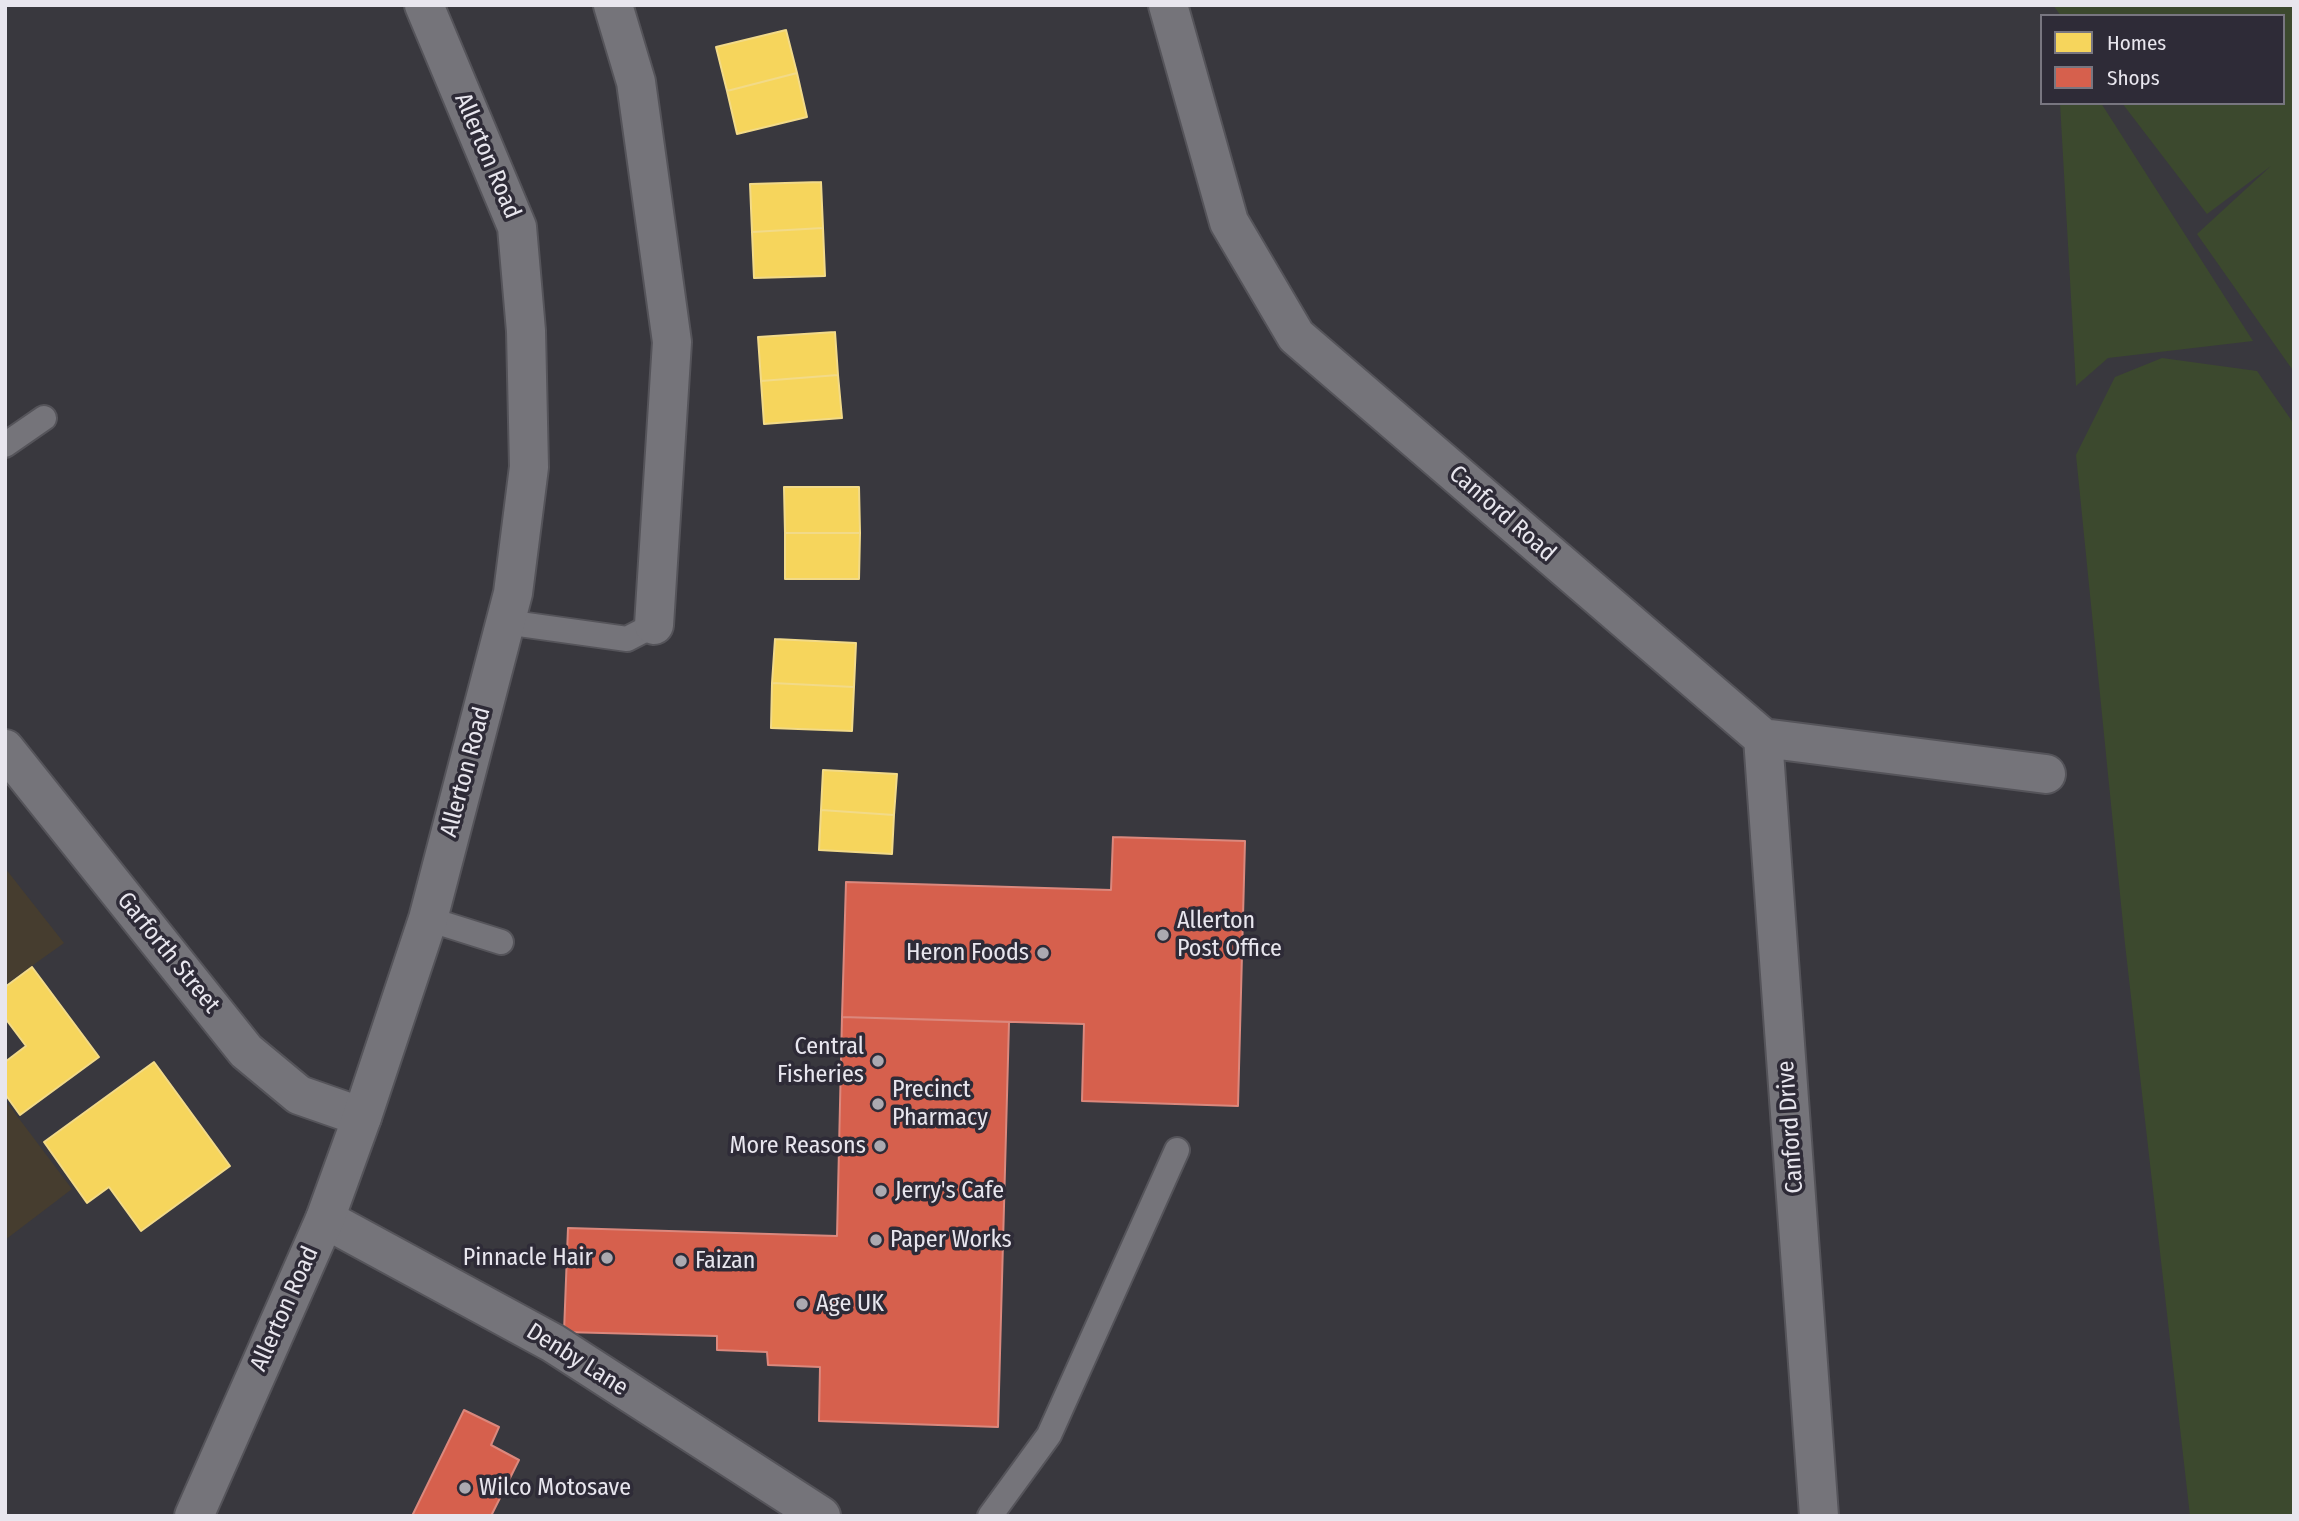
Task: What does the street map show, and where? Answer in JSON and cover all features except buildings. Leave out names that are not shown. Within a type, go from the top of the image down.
[{"type":"street","name":"Allerton Road","points":[[194,1516],[325,1219],[362,1117],[428,919],[513,593],[529,467],[526,331],[517,227],[424,5]]},
{"type":"street","points":[[613,5],[636,82],[672,342],[654,625]]},
{"type":"street","name":"Canford Road","points":[[1168,5],[1230,222],[1296,336],[1763,738]]},
{"type":"street","points":[[1763,738],[2046,774]]},
{"type":"street","name":"Canford Drive","points":[[1763,738],[1819,1516]]},
{"type":"street","name":"Garforth Street","points":[[5,749],[246,1051],[299,1095],[362,1117]]},
{"type":"street","name":"Denby Lane","points":[[325,1219],[553,1343],[821,1516]]},
{"type":"lane","points":[[5,445],[44,418]]},
{"type":"lane","points":[[505,622],[627,639],[654,625]]},
{"type":"lane","points":[[428,919],[501,942]]},
{"type":"lane","points":[[990,1516],[1049,1435],[1177,1150]]},
{"type":"shaded area","points":[[5,868],[64,943],[5,985]]},
{"type":"shaded area","points":[[5,1100],[72,1189],[5,1240]]},
{"type":"green space","points":[[2053,5],[2294,5],[2294,372],[2197,234],[2271,166],[2207,214],[2124,105],[2285,105],[2285,14],[2060,14]]},
{"type":"green space","points":[[2060,105],[2102,105],[2253,341],[2108,358],[2076,386]]},
{"type":"green space","points":[[2162,358],[2257,371],[2294,424],[2294,1516],[2190,1516],[2125,944],[2076,455],[2115,377]]},
{"type":"place","name":"Allerton Post Office","points":[[1163,935]]},
{"type":"place","name":"Heron Foods","points":[[1043,953]]},
{"type":"place","name":"Central Fisheries","points":[[878,1061]]},
{"type":"place","name":"Precinct Pharmacy","points":[[878,1104]]},
{"type":"place","name":"More Reasons","points":[[880,1146]]},
{"type":"place","name":"Jerry's Cafe","points":[[881,1191]]},
{"type":"place","name":"Paper Works","points":[[876,1240]]},
{"type":"place","name":"Pinnacle Hair","points":[[607,1258]]},
{"type":"place","name":"Faizan","points":[[681,1261]]},
{"type":"place","name":"Age UK","points":[[802,1304]]},
{"type":"place","name":"Wilco Motosave","points":[[465,1488]]}]
